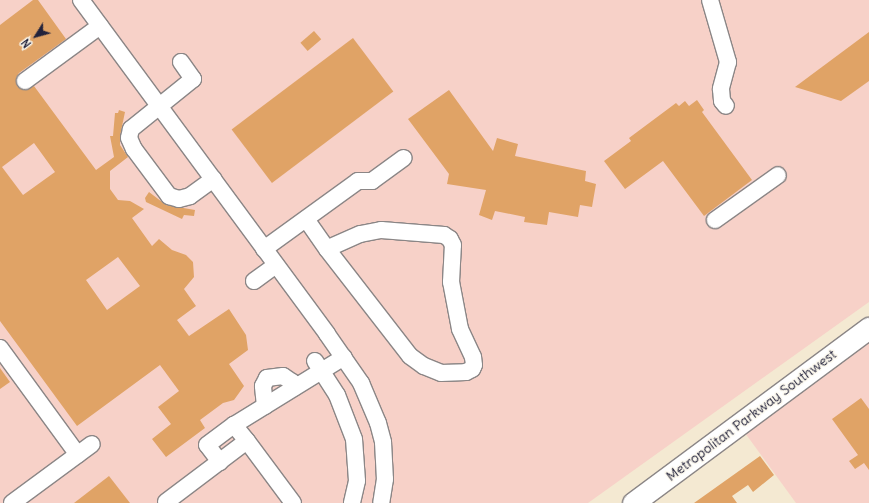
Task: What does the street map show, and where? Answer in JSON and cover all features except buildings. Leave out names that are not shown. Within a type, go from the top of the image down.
[{"type":"main road","name":"Metropolitan Parkway Southwest","points":[[633,503],[869,328]]},
{"type":"lane","points":[[81,0],[344,357],[361,384],[378,423],[384,460],[381,503]]},
{"type":"lane","points":[[710,0],[728,62],[721,89],[722,101],[726,106]]},
{"type":"lane","points":[[24,81],[100,26]]},
{"type":"lane","points":[[181,62],[193,79],[131,129],[129,138],[134,149],[169,196],[194,201],[213,179]]},
{"type":"lane","points":[[264,249],[358,181],[372,181],[404,158]]},
{"type":"lane","points":[[715,220],[778,175]]},
{"type":"lane","points":[[306,219],[327,249],[410,356],[424,366],[441,373],[466,372],[472,369],[474,365],[473,357],[460,329],[451,282],[453,245],[450,239],[444,235],[381,230],[360,234],[327,249]]},
{"type":"lane","points":[[254,281],[276,264]]},
{"type":"lane","points":[[0,348],[78,454]]},
{"type":"lane","points":[[220,462],[207,445],[234,425],[294,388],[319,366],[344,357]]},
{"type":"lane","points":[[319,366],[337,395],[354,439],[357,481],[352,503]]},
{"type":"lane","points":[[264,406],[263,386],[267,378],[283,376],[292,382],[294,388]]},
{"type":"lane","points":[[234,425],[293,503]]},
{"type":"lane","points":[[166,502],[247,441]]},
{"type":"lane","points":[[12,503],[92,444]]},
{"type":"shaded area","points":[[0,0],[869,0],[869,302],[588,503],[0,503]]},
{"type":"shaded area","points":[[869,327],[869,503],[796,503],[737,422]]}]
